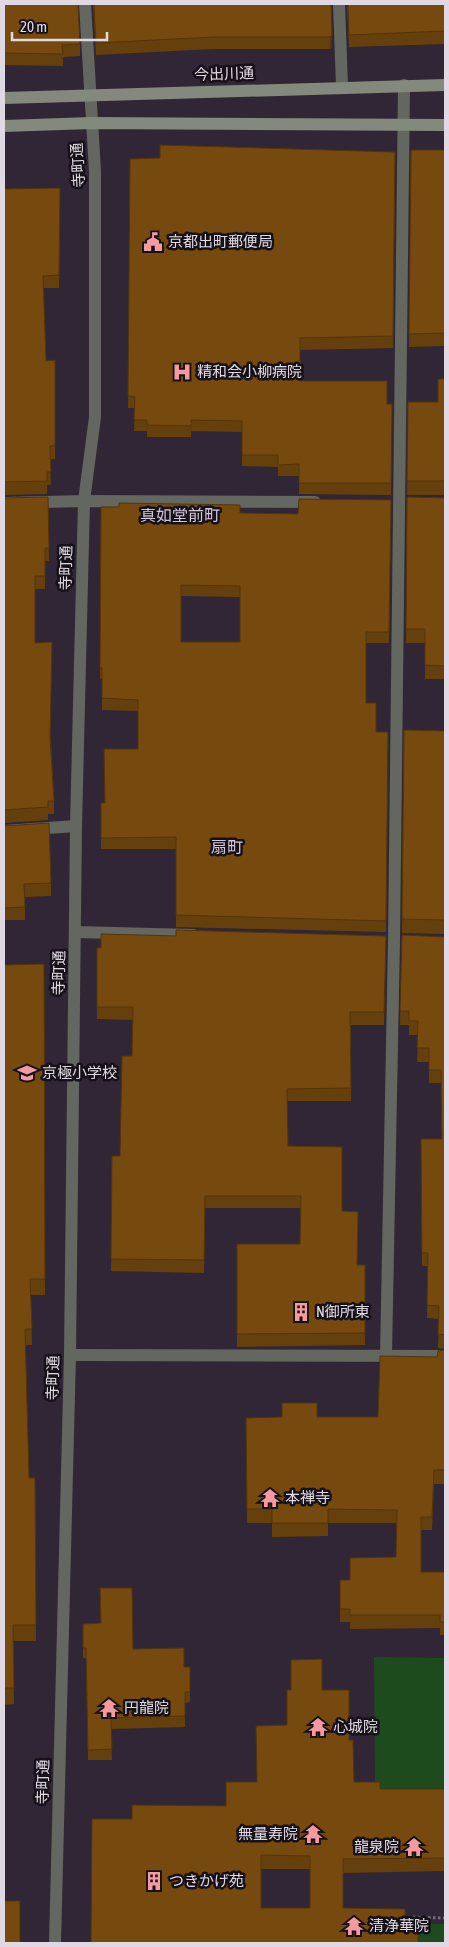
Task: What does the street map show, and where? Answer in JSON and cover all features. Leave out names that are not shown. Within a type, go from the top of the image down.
[{"type":"main road","name":"今出川通","points":[[4,98],[404,84],[445,85]]},
{"type":"main road","points":[[4,126],[91,123],[445,125]]},
{"type":"street","name":"寺町通","points":[[55,1943],[70,1355],[76,826],[84,501],[95,418],[95,171],[85,4]]},
{"type":"street","points":[[339,4],[342,86]]},
{"type":"street","points":[[386,1356],[389,940],[404,84]]},
{"type":"street","points":[[4,503],[84,501],[330,502]]},
{"type":"street","points":[[4,831],[76,826]]},
{"type":"street","points":[[75,932],[205,935]]},
{"type":"street","points":[[389,940],[411,940]]},
{"type":"street","points":[[70,1355],[445,1356]]},
{"type":"path","points":[[396,1917],[445,1918]]},
{"type":"green space","points":[[374,1657],[445,1658],[445,1795],[375,1792]]},
{"type":"green space","points":[[409,1924],[445,1924],[445,1943],[410,1942]]},
{"type":"building","points":[[4,4],[78,4],[80,44],[62,45],[63,54],[4,53]]},
{"type":"building","points":[[94,4],[331,4],[332,35],[330,37],[213,37],[96,43]]},
{"type":"building","points":[[348,4],[445,4],[445,31],[349,35]]},
{"type":"building","points":[[160,145],[395,152],[393,336],[300,338],[300,381],[387,381],[387,404],[392,404],[391,483],[299,483],[299,464],[278,465],[278,455],[242,455],[242,421],[191,420],[191,426],[147,425],[147,420],[134,420],[135,397],[128,396],[130,159],[160,158]]},
{"type":"building","points":[[411,150],[445,150],[445,333],[409,334]]},
{"type":"building","points":[[4,158],[5,189],[60,188],[59,275],[43,276],[46,361],[55,360],[55,446],[50,446],[51,472],[47,472],[47,481],[4,482]]},
{"type":"building","points":[[438,379],[445,379],[445,481],[407,481],[408,402],[438,402]]},
{"type":"building","points":[[48,497],[49,548],[45,548],[45,576],[35,576],[35,643],[52,642],[50,738],[54,801],[48,801],[48,807],[4,810],[4,498]]},
{"type":"building","points":[[407,497],[445,498],[445,666],[425,665],[425,629],[406,629]]},
{"type":"building","points":[[299,499],[391,500],[389,632],[366,632],[366,703],[376,703],[376,732],[388,732],[386,921],[176,915],[176,837],[101,838],[101,803],[105,803],[104,749],[138,749],[138,700],[102,698],[102,668],[100,668],[101,507],[119,507],[119,503],[240,505],[240,513],[298,514]],"holes":[[[181,585],[240,586],[240,642],[181,642]]]},
{"type":"building","points":[[404,730],[445,731],[445,920],[402,919]]},
{"type":"building","points":[[49,823],[51,883],[24,884],[25,907],[4,908],[4,826]]},
{"type":"building","points":[[176,930],[386,936],[384,1012],[350,1012],[351,1088],[287,1089],[288,1146],[342,1147],[342,1211],[358,1212],[357,1265],[365,1265],[365,1333],[237,1334],[237,1244],[300,1244],[301,1196],[205,1196],[204,1260],[111,1259],[112,1156],[120,1156],[122,1056],[132,1056],[133,1007],[97,1007],[97,948],[101,948],[101,934],[176,936]]},
{"type":"building","points":[[402,935],[445,937],[445,1335],[438,1334],[439,1306],[427,1305],[428,1253],[422,1253],[421,1139],[442,1139],[441,1070],[429,1070],[429,1048],[417,1048],[418,1021],[409,1021],[409,1011],[400,1011]]},
{"type":"building","points":[[44,964],[45,1279],[30,1279],[32,1329],[25,1329],[29,1478],[35,1478],[36,1625],[13,1625],[14,1688],[4,1688],[4,965]]},
{"type":"building","points":[[445,1350],[445,1470],[434,1470],[432,1517],[421,1517],[421,1572],[445,1572],[445,1622],[440,1622],[440,1615],[350,1615],[350,1609],[340,1609],[340,1580],[350,1580],[350,1558],[396,1557],[397,1510],[328,1509],[328,1523],[272,1523],[272,1509],[247,1509],[246,1418],[282,1417],[282,1403],[317,1403],[317,1417],[378,1417],[380,1356],[437,1357],[438,1351]]},
{"type":"building","points":[[100,1588],[132,1588],[133,1649],[184,1648],[184,1667],[190,1667],[190,1692],[185,1692],[185,1716],[111,1718],[112,1749],[88,1750],[86,1648],[83,1648],[83,1624],[101,1623]]},
{"type":"building","points":[[322,1659],[322,1690],[349,1690],[349,1740],[353,1740],[354,1782],[380,1782],[380,1789],[445,1789],[445,1858],[343,1859],[343,1908],[405,1909],[405,1931],[418,1931],[418,1943],[91,1943],[92,1819],[132,1819],[132,1805],[226,1806],[226,1782],[257,1782],[256,1726],[287,1725],[287,1690],[291,1690],[291,1660]],"holes":[[[261,1855],[310,1856],[310,1908],[261,1908]]]},
{"type":"building","points":[[4,1901],[20,1901],[20,1943],[4,1943]]},
{"type":"place","name":"京都出町郵便局","points":[[153,242]]},
{"type":"place","name":"精和会小柳病院","points":[[182,372]]},
{"type":"place","name":"京極小学校","points":[[27,1073]]},
{"type":"place","name":"N御所東","points":[[301,1312]]},
{"type":"place","name":"本禅寺","points":[[270,1498]]},
{"type":"place","name":"円龍院","points":[[109,1708]]},
{"type":"place","name":"心城院","points":[[318,1727]]},
{"type":"place","name":"無量寿院","points":[[313,1834]]},
{"type":"place","name":"龍泉院","points":[[414,1847]]},
{"type":"place","name":"つきかげ苑","points":[[154,1881]]},
{"type":"place","name":"清浄華院","points":[[354,1926]]},
{"type":"district","name":"真如堂前町","points":[[180,515]]},
{"type":"district","name":"扇町","points":[[227,847]]}]
